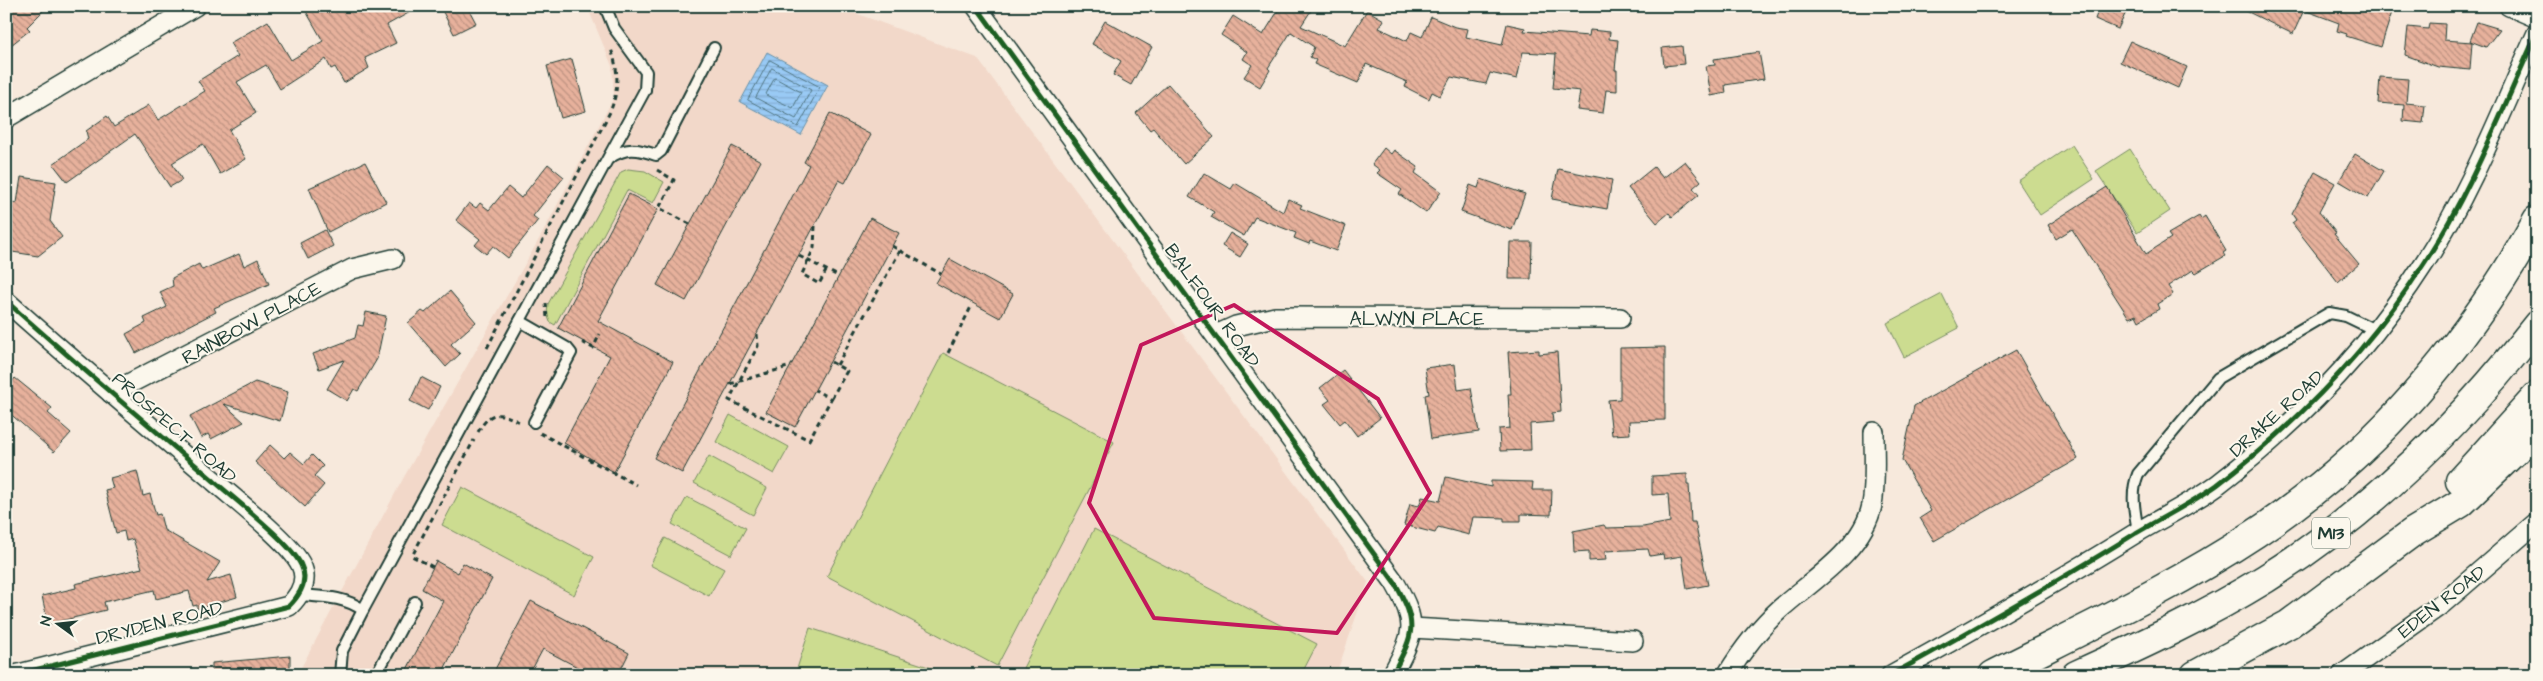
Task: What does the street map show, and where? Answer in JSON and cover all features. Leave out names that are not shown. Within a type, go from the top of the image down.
[{"type":"highway","points":[[1993,675],[2151,596],[2257,532],[2316,488],[2365,446],[2416,393],[2480,313],[2513,263],[2537,220]]},
{"type":"highway","name":"M13","points":[[2076,675],[2146,644],[2214,608],[2265,579],[2326,536],[2378,495],[2439,436],[2481,393],[2537,325]]},
{"type":"highway","name":"M13","points":[[2195,675],[2289,624],[2413,532],[2537,396]]},
{"type":"highway","points":[[2413,532],[2461,502],[2537,430]]},
{"type":"street","points":[[6,118],[195,6]]},
{"type":"street","name":"BALFOUR ROAD","points":[[976,6],[1395,583],[1405,600],[1412,628]]},
{"type":"street","points":[[2509,6],[2537,18]]},
{"type":"street","name":"DRAKE ROAD","points":[[1892,675],[2058,582],[2216,486],[2274,438],[2330,385],[2375,330],[2425,262],[2470,180],[2537,33]]},
{"type":"street","name":"RAINBOW PLACE","points":[[111,393],[352,269],[393,259]]},
{"type":"street","name":"PROSPECT ROAD","points":[[8,307],[241,504],[291,551],[302,566],[304,578],[301,592]]},
{"type":"street","name":"ALWYN PLACE","points":[[1216,335],[1236,326],[1275,317],[1620,318]]},
{"type":"street","points":[[1727,675],[1758,632],[1779,610],[1843,556],[1863,526],[1872,505],[1874,432]]},
{"type":"street","name":"EDEN ROAD","points":[[2342,675],[2442,604],[2537,522]]},
{"type":"street","name":"DRYDEN ROAD","points":[[16,675],[290,606],[301,592]]},
{"type":"street","points":[[1392,675],[1409,642],[1412,628],[1633,641]]},
{"type":"lane","points":[[340,675],[342,651],[363,610],[645,90],[646,72],[614,28],[605,6]]},
{"type":"lane","points":[[608,159],[621,150],[635,149],[656,155],[661,151],[714,48]]},
{"type":"lane","points":[[2138,532],[2132,495],[2133,486],[2138,474],[2218,378],[2329,313],[2346,316],[2375,330]]},
{"type":"lane","points":[[520,321],[567,348],[571,353],[533,426]]},
{"type":"lane","points":[[301,592],[339,598],[351,602],[363,610]]},
{"type":"lane","points":[[376,675],[415,602]]},
{"type":"path","points":[[483,355],[616,98],[618,77],[607,41]]},
{"type":"path","points":[[650,165],[674,180],[659,208],[690,224]]},
{"type":"path","points":[[815,226],[814,248],[802,274],[819,284],[826,271]]},
{"type":"path","points":[[892,246],[941,274]]},
{"type":"path","points":[[837,365],[900,251]]},
{"type":"path","points":[[799,256],[838,276]]},
{"type":"path","points":[[548,325],[545,313],[550,295]]},
{"type":"path","points":[[948,353],[972,305]]},
{"type":"path","points":[[578,340],[593,348],[600,334]]},
{"type":"path","points":[[757,334],[758,346],[729,400],[809,440],[847,371],[830,362]]},
{"type":"path","points":[[730,384],[791,366]]},
{"type":"path","points":[[815,390],[831,399]]},
{"type":"path","points":[[433,567],[412,556],[486,418],[497,414],[506,415],[523,425]]},
{"type":"path","points":[[533,426],[636,485]]},
{"type":"highlighted area","points":[[1234,305],[1378,399],[1430,493],[1337,633],[1154,618],[1089,503],[1141,345]]},
{"type":"shaded area","points":[[587,6],[836,6],[977,58],[1368,582],[1336,675],[297,675],[404,477],[542,234],[614,97],[612,66]]},
{"type":"green space","points":[[2072,145],[2094,179],[2040,215],[2018,181]]},
{"type":"green space","points":[[2130,149],[2170,211],[2137,233],[2096,171]]},
{"type":"green space","points":[[628,169],[645,171],[664,182],[653,203],[627,190],[555,325],[550,322],[547,314],[548,304],[621,172]]},
{"type":"green space","points":[[1942,294],[1959,328],[1904,357],[1887,323]]},
{"type":"green space","points":[[943,353],[1114,442],[997,666],[827,576]]},
{"type":"green space","points":[[730,415],[789,447],[774,474],[716,442]]},
{"type":"green space","points":[[709,456],[767,488],[753,515],[694,483]]},
{"type":"green space","points":[[462,487],[594,557],[574,595],[442,525]]},
{"type":"green space","points":[[687,497],[746,528],[731,555],[672,524]]},
{"type":"green space","points":[[1094,529],[1317,644],[1301,675],[1037,675],[1023,668]]},
{"type":"green space","points":[[665,538],[724,569],[709,596],[650,565]]},
{"type":"green space","points":[[810,628],[953,675],[795,675]]},
{"type":"water","points":[[767,52],[828,85],[801,135],[740,102]]},
{"type":"building","points":[[12,6],[48,6],[27,27],[30,30],[6,49],[6,12]]},
{"type":"building","points":[[303,6],[421,6],[387,25],[396,43],[365,58],[369,68],[344,83],[335,67],[331,69],[326,59],[280,89],[266,65],[237,82],[256,113],[229,130],[246,159],[220,174],[203,144],[172,163],[182,180],[170,187],[135,134],[67,182],[53,164],[88,139],[86,131],[107,116],[114,127],[149,105],[158,120],[205,91],[198,81],[238,56],[230,43],[268,21],[291,60],[323,41]]},
{"type":"building","points":[[440,6],[467,6],[476,23],[454,34]]},
{"type":"building","points":[[1281,6],[1314,6],[1301,26],[1345,46],[1367,10],[1384,20],[1379,28],[1407,41],[1411,32],[1422,37],[1431,17],[1455,27],[1468,29],[1466,37],[1502,45],[1507,24],[1525,28],[1524,31],[1589,36],[1590,30],[1610,32],[1609,39],[1618,40],[1615,70],[1617,70],[1617,91],[1606,90],[1603,113],[1577,110],[1580,91],[1553,88],[1556,54],[1523,52],[1517,79],[1490,73],[1486,84],[1451,77],[1440,96],[1432,92],[1429,99],[1405,87],[1407,82],[1366,64],[1358,83],[1314,64],[1316,60],[1310,57],[1314,47],[1291,32],[1268,68],[1270,70],[1260,87],[1244,77],[1252,65],[1243,59],[1247,52],[1221,35],[1233,16],[1263,35]]},
{"type":"building","points":[[2100,6],[2129,6],[2118,29],[2095,19]]},
{"type":"building","points":[[2236,6],[2376,6],[2392,12],[2381,47],[2346,36],[2347,34],[2337,31],[2339,23],[2304,10],[2293,34]]},
{"type":"building","points":[[1105,21],[1152,47],[1131,85],[1113,75],[1121,61],[1092,44]]},
{"type":"building","points":[[2477,22],[2500,29],[2486,47],[2470,41]]},
{"type":"building","points":[[2429,23],[2445,24],[2444,40],[2472,42],[2470,70],[2438,67],[2405,55],[2408,27],[2428,29]]},
{"type":"building","points":[[2130,41],[2187,67],[2178,88],[2120,62]]},
{"type":"building","points":[[1682,46],[1684,64],[1664,66],[1662,48]]},
{"type":"building","points":[[1759,52],[1764,79],[1725,85],[1726,93],[1711,96],[1706,66],[1715,65],[1714,59]]},
{"type":"building","points":[[572,59],[586,111],[561,118],[547,66]]},
{"type":"building","points":[[2380,77],[2408,79],[2406,103],[2425,105],[2423,123],[2403,121],[2404,105],[2378,103]]},
{"type":"building","points":[[1168,84],[1214,137],[1184,164],[1153,128],[1150,130],[1136,113]]},
{"type":"building","points":[[830,113],[871,135],[845,183],[839,180],[682,473],[654,458],[809,165],[804,162]]},
{"type":"building","points":[[732,146],[761,161],[686,301],[657,285]]},
{"type":"building","points":[[1384,148],[1391,154],[1394,150],[1418,167],[1415,173],[1441,192],[1426,213],[1399,194],[1402,190],[1377,173],[1380,170],[1372,164]]},
{"type":"building","points":[[2355,154],[2384,171],[2368,198],[2339,181]]},
{"type":"building","points":[[1685,161],[1701,181],[1693,188],[1699,195],[1672,217],[1669,213],[1657,223],[1628,188],[1654,167],[1663,178]]},
{"type":"building","points":[[365,162],[386,202],[328,232],[309,188]]},
{"type":"building","points":[[548,164],[564,177],[533,216],[538,220],[508,258],[493,246],[486,254],[475,245],[480,239],[456,220],[469,203],[476,208],[480,203],[489,210],[508,187],[521,198]]},
{"type":"building","points":[[1558,169],[1612,180],[1607,209],[1552,199]]},
{"type":"building","points":[[2315,172],[2335,183],[2319,212],[2336,233],[2334,234],[2359,264],[2338,282],[2292,223],[2296,220],[2292,214]]},
{"type":"building","points":[[1204,173],[1231,189],[1235,183],[1283,212],[1288,199],[1302,205],[1300,208],[1346,226],[1336,251],[1310,241],[1309,244],[1294,238],[1296,233],[1255,217],[1244,236],[1211,217],[1214,212],[1189,197]]},
{"type":"building","points":[[21,177],[56,182],[50,221],[62,237],[38,256],[6,251],[6,201],[17,203]]},
{"type":"building","points":[[1481,179],[1525,194],[1512,230],[1461,212],[1470,185],[1478,188]]},
{"type":"building","points":[[2107,187],[2146,254],[2171,238],[2168,234],[2199,216],[2201,219],[2205,216],[2226,251],[2223,253],[2225,256],[2196,273],[2193,270],[2168,286],[2173,294],[2157,304],[2159,309],[2139,321],[2136,315],[2129,318],[2072,229],[2056,239],[2048,225]]},
{"type":"building","points":[[629,194],[658,209],[598,321],[673,362],[614,472],[564,443],[610,356],[558,328]]},
{"type":"building","points":[[870,218],[899,233],[795,427],[766,412]]},
{"type":"building","points":[[325,230],[333,246],[308,259],[300,243]]},
{"type":"building","points":[[1230,233],[1248,244],[1240,257],[1222,246]]},
{"type":"building","points":[[1510,242],[1532,242],[1531,279],[1509,279]]},
{"type":"building","points":[[239,254],[244,266],[258,259],[269,284],[214,308],[216,312],[136,353],[126,334],[146,323],[144,318],[167,307],[160,292],[173,286],[172,278],[199,264],[202,270]]},
{"type":"building","points":[[950,259],[1013,294],[1000,318],[936,283]]},
{"type":"building","points":[[450,291],[476,322],[451,344],[460,354],[446,367],[408,323],[422,311],[425,313]]},
{"type":"building","points":[[366,312],[386,316],[377,359],[358,391],[354,389],[347,401],[327,389],[344,360],[319,369],[313,354],[355,338],[358,325],[363,326]]},
{"type":"building","points":[[1665,347],[1665,420],[1629,421],[1630,434],[1612,435],[1608,400],[1620,399],[1620,348]]},
{"type":"building","points":[[1539,350],[1539,354],[1557,352],[1561,412],[1552,413],[1553,422],[1530,424],[1531,450],[1500,451],[1499,429],[1510,428],[1508,394],[1511,394],[1508,352]]},
{"type":"building","points":[[2016,350],[2078,459],[1934,541],[1920,518],[1931,511],[1902,460],[1914,406]]},
{"type":"building","points":[[1455,364],[1458,390],[1471,388],[1479,432],[1431,439],[1425,395],[1429,394],[1425,368]]},
{"type":"building","points":[[1343,370],[1380,418],[1357,436],[1345,420],[1340,424],[1324,404],[1330,400],[1320,388]]},
{"type":"building","points":[[421,377],[440,387],[428,410],[410,401]]},
{"type":"building","points":[[15,378],[52,408],[48,413],[71,433],[54,452],[6,410],[6,389]]},
{"type":"building","points":[[255,382],[288,392],[280,421],[224,404],[244,422],[211,439],[208,434],[201,438],[190,416]]},
{"type":"building","points":[[270,445],[284,458],[290,452],[304,464],[312,455],[323,466],[314,476],[324,485],[305,507],[255,462]]},
{"type":"building","points":[[137,471],[143,496],[150,494],[156,515],[160,514],[164,530],[220,562],[207,582],[231,575],[237,597],[197,609],[197,605],[193,606],[189,591],[156,599],[154,590],[104,602],[106,610],[48,624],[42,596],[76,588],[75,584],[142,568],[133,539],[126,541],[124,531],[116,533],[105,490],[113,488],[110,478]]},
{"type":"building","points":[[1687,474],[1691,522],[1695,522],[1708,585],[1687,589],[1682,556],[1664,559],[1663,554],[1650,556],[1648,549],[1605,551],[1606,560],[1589,561],[1589,551],[1574,552],[1573,531],[1604,525],[1606,528],[1643,527],[1670,522],[1668,494],[1652,495],[1652,476]]},
{"type":"building","points":[[1446,477],[1491,487],[1491,481],[1533,482],[1532,490],[1552,490],[1551,515],[1521,514],[1521,521],[1504,521],[1504,518],[1473,517],[1469,535],[1438,527],[1435,533],[1404,525],[1410,504],[1419,506],[1422,497],[1440,501]]},
{"type":"building","points":[[436,561],[458,573],[463,563],[492,579],[441,675],[404,675],[443,601],[422,589]]},
{"type":"building","points":[[531,601],[629,653],[618,675],[580,675],[583,670],[543,649],[529,675],[492,675]]},
{"type":"building","points":[[290,656],[290,675],[212,675],[212,663]]},
{"type":"cycle path","points":[[976,6],[1395,583],[1408,610],[1411,629],[1405,649],[1392,675]]},
{"type":"cycle path","points":[[1891,675],[2045,588],[2207,492],[2247,461],[2304,410],[2381,324],[2404,294],[2442,235],[2471,179],[2537,33]]},
{"type":"cycle path","points":[[6,301],[286,545],[301,565],[304,577],[300,592],[289,606],[15,675]]}]
